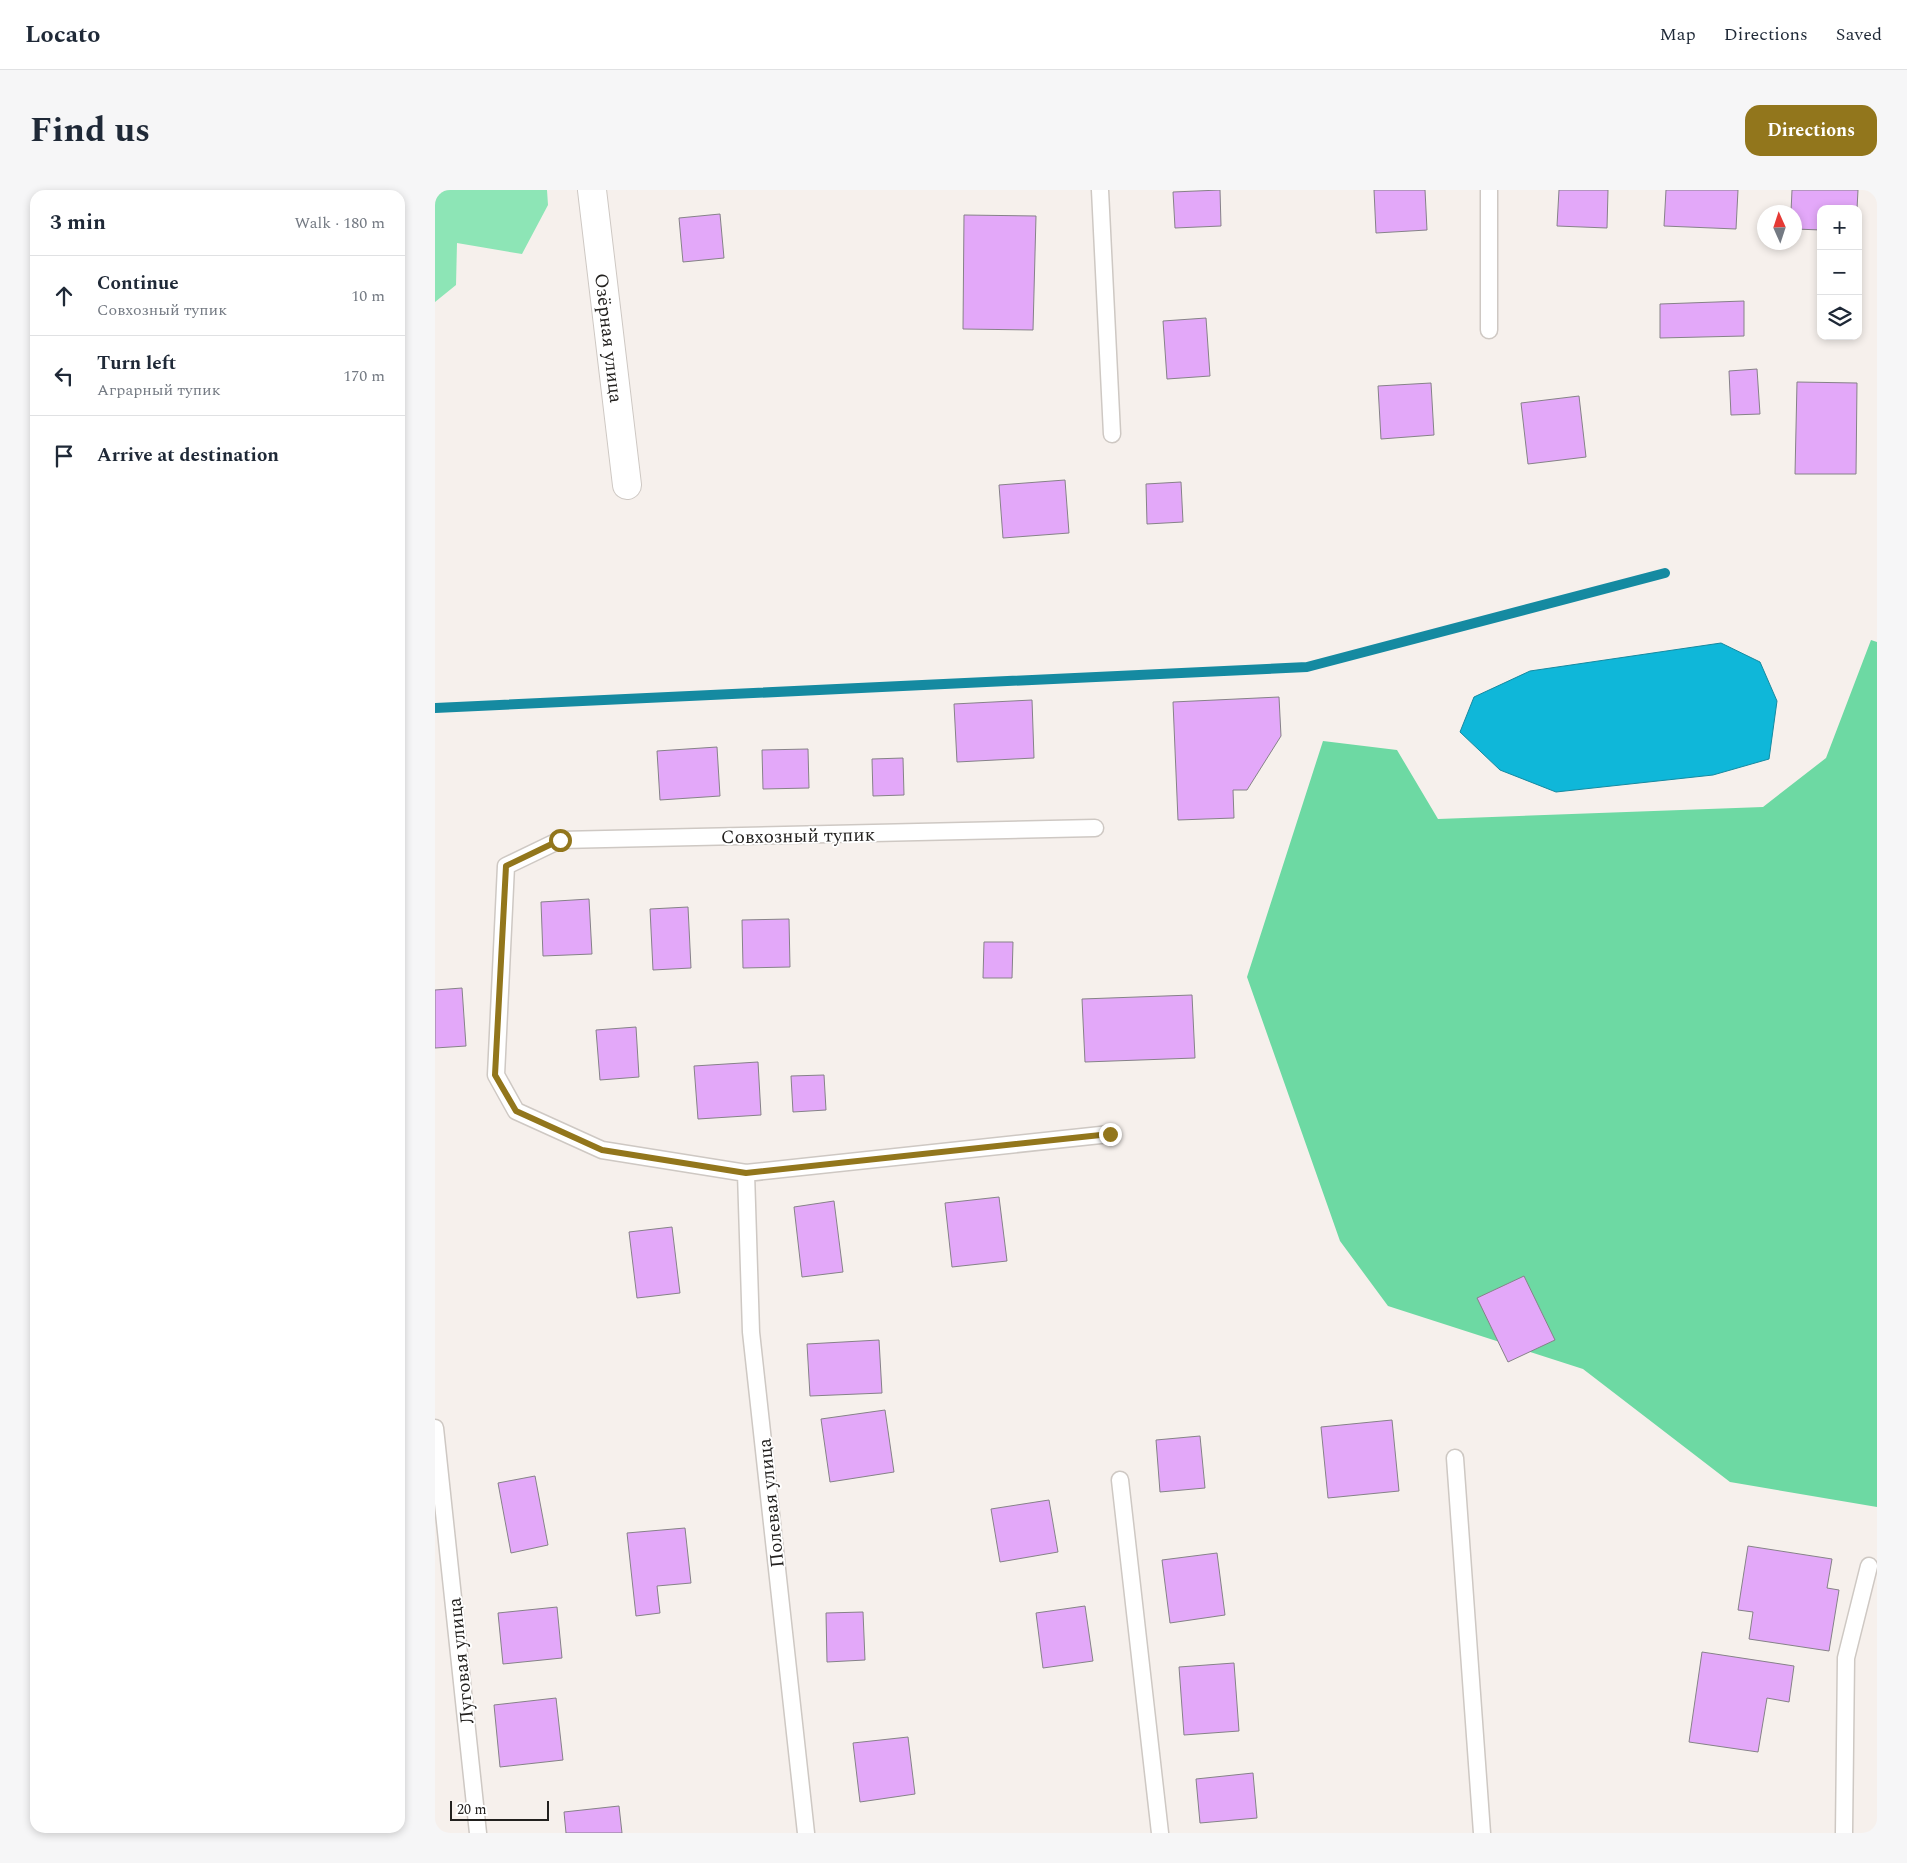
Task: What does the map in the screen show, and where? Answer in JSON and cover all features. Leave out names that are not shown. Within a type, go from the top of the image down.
[{"type":"street","name":"Озёрная улица","points":[[592,190],[627,485]]},
{"type":"lane","points":[[1100,190],[1112,434]]},
{"type":"lane","points":[[1489,190],[1489,330]]},
{"type":"lane","name":"Совхозный тупик","points":[[746,1173],[602,1150],[516,1111],[495,1075],[506,866],[560,840],[1095,828]]},
{"type":"lane","points":[[746,1173],[1110,1134]]},
{"type":"lane","name":"Полевая улица","points":[[746,1173],[751,1332],[806,1833]]},
{"type":"lane","name":"Луговая улица","points":[[435,1428],[478,1833]]},
{"type":"lane","points":[[1455,1458],[1482,1833]]},
{"type":"lane","points":[[1120,1480],[1160,1833]]},
{"type":"lane","points":[[1844,1833],[1846,1658],[1869,1566]]},
{"type":"green space","points":[[435,190],[547,190],[548,205],[522,254],[457,243],[456,285],[435,302]]},
{"type":"green space","points":[[1871,640],[1877,642],[1877,1507],[1730,1482],[1583,1369],[1388,1306],[1340,1241],[1247,977],[1323,741],[1397,750],[1438,819],[1763,807],[1826,758]]},
{"type":"water","points":[[1721,643],[1760,662],[1777,701],[1769,759],[1713,775],[1556,792],[1500,770],[1460,732],[1474,697],[1530,671]]},
{"type":"building","points":[[1220,190],[1221,226],[1175,228],[1173,192]]},
{"type":"building","points":[[1374,190],[1425,190],[1427,230],[1376,233]]},
{"type":"building","points":[[1559,190],[1608,190],[1607,228],[1557,226]]},
{"type":"building","points":[[1666,190],[1738,190],[1736,229],[1664,226]]},
{"type":"building","points":[[1792,190],[1858,190],[1857,205],[1817,205],[1817,230],[1802,229],[1802,205],[1791,205]]},
{"type":"building","points":[[720,214],[724,258],[683,262],[679,218]]},
{"type":"building","points":[[964,215],[1036,216],[1033,330],[963,329]]},
{"type":"building","points":[[1744,301],[1744,336],[1660,338],[1660,304]]},
{"type":"building","points":[[1206,318],[1210,376],[1167,379],[1163,321]]},
{"type":"building","points":[[1757,369],[1760,414],[1731,415],[1729,371]]},
{"type":"building","points":[[1797,382],[1857,383],[1856,474],[1795,474]]},
{"type":"building","points":[[1431,383],[1434,435],[1381,439],[1378,386]]},
{"type":"building","points":[[1579,396],[1586,457],[1528,464],[1521,403]]},
{"type":"building","points":[[1065,480],[1069,533],[1003,538],[999,485]]},
{"type":"building","points":[[1181,482],[1183,522],[1147,524],[1146,484]]},
{"type":"building","points":[[1279,697],[1281,736],[1247,790],[1233,790],[1234,818],[1178,820],[1173,702]]},
{"type":"building","points":[[1032,700],[1034,758],[957,762],[954,704]]},
{"type":"building","points":[[717,747],[720,796],[660,800],[657,751]]},
{"type":"building","points":[[808,749],[809,788],[763,789],[762,750]]},
{"type":"building","points":[[903,758],[904,795],[873,796],[872,759]]},
{"type":"building","points":[[589,899],[592,954],[543,956],[541,902]]},
{"type":"building","points":[[688,907],[691,968],[653,970],[650,909]]},
{"type":"building","points":[[789,919],[790,967],[743,968],[742,920]]},
{"type":"building","points":[[984,942],[1013,942],[1012,978],[983,978]]},
{"type":"building","points":[[462,988],[466,1046],[435,1048],[435,990]]},
{"type":"building","points":[[1192,995],[1195,1058],[1085,1062],[1082,999]]},
{"type":"building","points":[[636,1027],[639,1077],[600,1080],[596,1030]]},
{"type":"building","points":[[758,1062],[761,1115],[698,1119],[694,1066]]},
{"type":"building","points":[[824,1075],[826,1110],[793,1112],[791,1076]]},
{"type":"building","points":[[999,1197],[1007,1261],[952,1267],[945,1203]]},
{"type":"building","points":[[834,1201],[843,1272],[802,1277],[794,1207]]},
{"type":"building","points":[[672,1227],[680,1293],[637,1298],[629,1232]]},
{"type":"building","points":[[1524,1276],[1555,1340],[1508,1362],[1477,1298]]},
{"type":"building","points":[[879,1340],[882,1393],[810,1396],[807,1344]]},
{"type":"building","points":[[885,1410],[894,1472],[830,1482],[821,1419]]},
{"type":"building","points":[[1392,1420],[1399,1491],[1328,1498],[1321,1427]]},
{"type":"building","points":[[1200,1436],[1205,1488],[1160,1492],[1156,1440]]},
{"type":"building","points":[[535,1476],[548,1545],[511,1553],[498,1483]]},
{"type":"building","points":[[1049,1500],[1058,1552],[1000,1562],[991,1509]]},
{"type":"building","points":[[685,1528],[691,1583],[657,1586],[660,1613],[636,1616],[627,1533]]},
{"type":"building","points":[[1748,1546],[1832,1559],[1827,1588],[1839,1590],[1829,1651],[1749,1639],[1753,1612],[1738,1610]]},
{"type":"building","points":[[1217,1553],[1225,1615],[1170,1623],[1162,1560]]},
{"type":"building","points":[[1085,1606],[1093,1661],[1043,1668],[1036,1613]]},
{"type":"building","points":[[557,1607],[562,1658],[503,1664],[498,1613]]},
{"type":"building","points":[[863,1612],[865,1660],[827,1662],[826,1613]]},
{"type":"building","points":[[1702,1652],[1794,1666],[1789,1702],[1767,1698],[1758,1752],[1689,1742]]},
{"type":"building","points":[[1234,1663],[1239,1731],[1184,1735],[1179,1667]]},
{"type":"building","points":[[556,1698],[563,1760],[500,1767],[494,1705]]},
{"type":"building","points":[[908,1737],[915,1794],[860,1802],[853,1743]]},
{"type":"building","points":[[1253,1773],[1257,1818],[1200,1823],[1196,1779]]},
{"type":"building","points":[[619,1806],[622,1833],[566,1833],[564,1812]]},
{"type":"waterway","points":[[435,708],[1307,667],[1665,573]]},
{"type":"route","points":[[560,840],[506,866],[495,1075],[516,1111],[602,1150],[746,1173],[1110,1134]]}]
